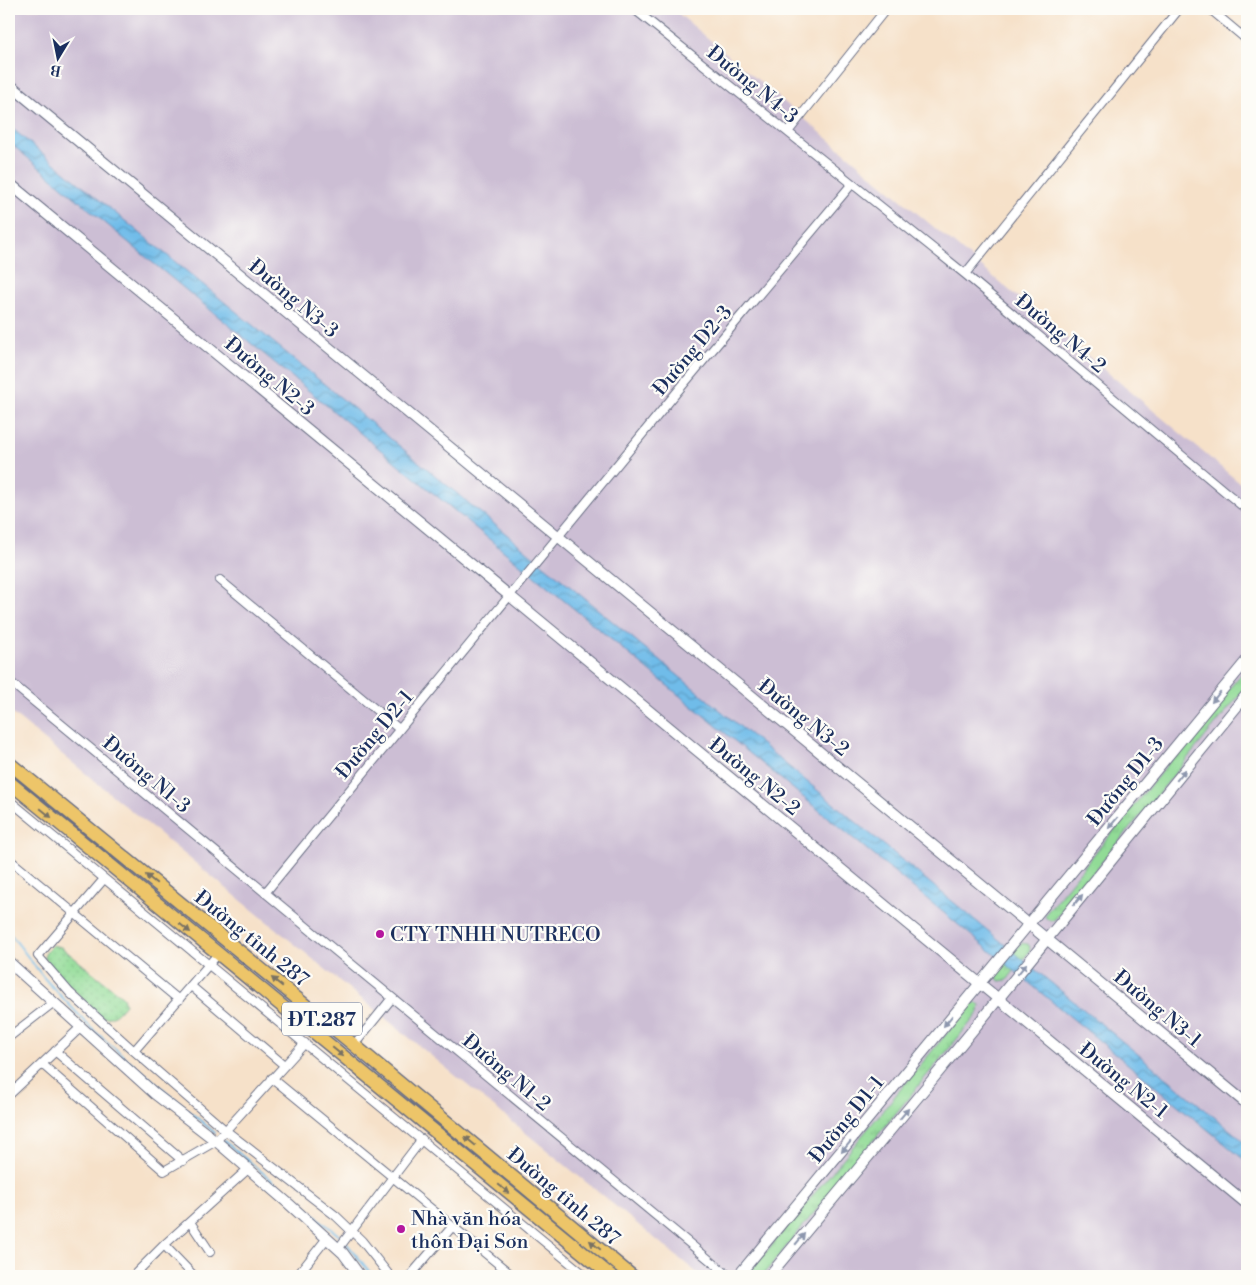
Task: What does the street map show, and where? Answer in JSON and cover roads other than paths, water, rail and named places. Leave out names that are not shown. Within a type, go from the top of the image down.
[{"type":"main road","name":"Đường tỉnh 287","points":[[9,764],[325,1021],[632,1276]]},
{"type":"main road","name":"Đường tỉnh 287","points":[[9,782],[611,1276]]},
{"type":"main road","points":[[315,1033],[325,1021]]},
{"type":"street","name":"Đường N4-3","points":[[634,9],[851,185]]},
{"type":"street","points":[[788,132],[886,9]]},
{"type":"street","points":[[965,274],[1179,9]]},
{"type":"street","points":[[1210,9],[1246,36]]},
{"type":"street","name":"Đường N3-3","points":[[9,84],[558,537]]},
{"type":"street","name":"Đường N2-3","points":[[9,183],[509,596]]},
{"type":"street","name":"Đường N4-2","points":[[851,185],[965,274],[1247,509]]},
{"type":"street","name":"Đường D2-3","points":[[509,596],[851,185]]},
{"type":"street","name":"Đường N3-2","points":[[558,537],[1047,938]]},
{"type":"street","points":[[220,580],[399,729]]},
{"type":"street","name":"Đường D2-1","points":[[264,893],[509,596]]},
{"type":"street","name":"Đường N2-2","points":[[509,596],[979,984]]},
{"type":"street","name":"Đường D1-3","points":[[979,984],[1247,660]]},
{"type":"street","name":"Đường N1-3","points":[[9,681],[264,893]]},
{"type":"street","name":"Đường D1-3","points":[[998,999],[1247,694]]},
{"type":"street","points":[[20,791],[9,802],[422,1139],[586,1276]]},
{"type":"street","points":[[9,859],[179,1000]]},
{"type":"street","points":[[104,878],[38,956],[70,993],[134,1051],[225,1130],[336,1216],[362,1241],[390,1276]]},
{"type":"street","name":"Đường N1-2","points":[[264,893],[729,1276]]},
{"type":"street","name":"Đường N3-1","points":[[1047,938],[1159,1033],[1247,1104]]},
{"type":"street","points":[[134,1051],[218,954]]},
{"type":"street","points":[[9,962],[155,1094],[216,1141],[327,1238],[360,1276]]},
{"type":"street","name":"Đường N2-1","points":[[979,984],[1247,1204]]},
{"type":"street","name":"Đường D1-1","points":[[738,1276],[979,984]]},
{"type":"street","points":[[191,986],[284,1065]]},
{"type":"street","points":[[354,1045],[392,998]]},
{"type":"street","name":"Đường D1-1","points":[[769,1276],[998,999]]},
{"type":"street","points":[[9,1037],[54,1002]]},
{"type":"street","points":[[9,1095],[81,1027]]},
{"type":"street","points":[[42,1064],[164,1171],[216,1141],[305,1043]]},
{"type":"street","points":[[54,1051],[183,1161]]},
{"type":"street","points":[[272,1078],[513,1276]]},
{"type":"street","points":[[338,1249],[422,1139]]},
{"type":"street","points":[[133,1276],[164,1245],[248,1169]]},
{"type":"street","points":[[190,1222],[210,1252]]},
{"type":"street","points":[[422,1276],[412,1273],[452,1227]]},
{"type":"street","points":[[297,1276],[327,1238]]},
{"type":"street","points":[[164,1245],[194,1276]]},
{"type":"water","points":[[9,126],[1247,1144],[1247,1162],[141,253],[9,142]]},
{"type":"waterway","points":[[9,932],[44,978],[93,1030],[215,1133]]},
{"type":"waterway","points":[[224,1141],[341,1237]]},
{"type":"waterway","points":[[347,1244],[373,1276]]},
{"type":"place","name":"CTY TNHH NUTRECO","points":[[380,934]]},
{"type":"place","name":"Nhà văn hóa thôn Đại Sơn","points":[[401,1229]]}]
